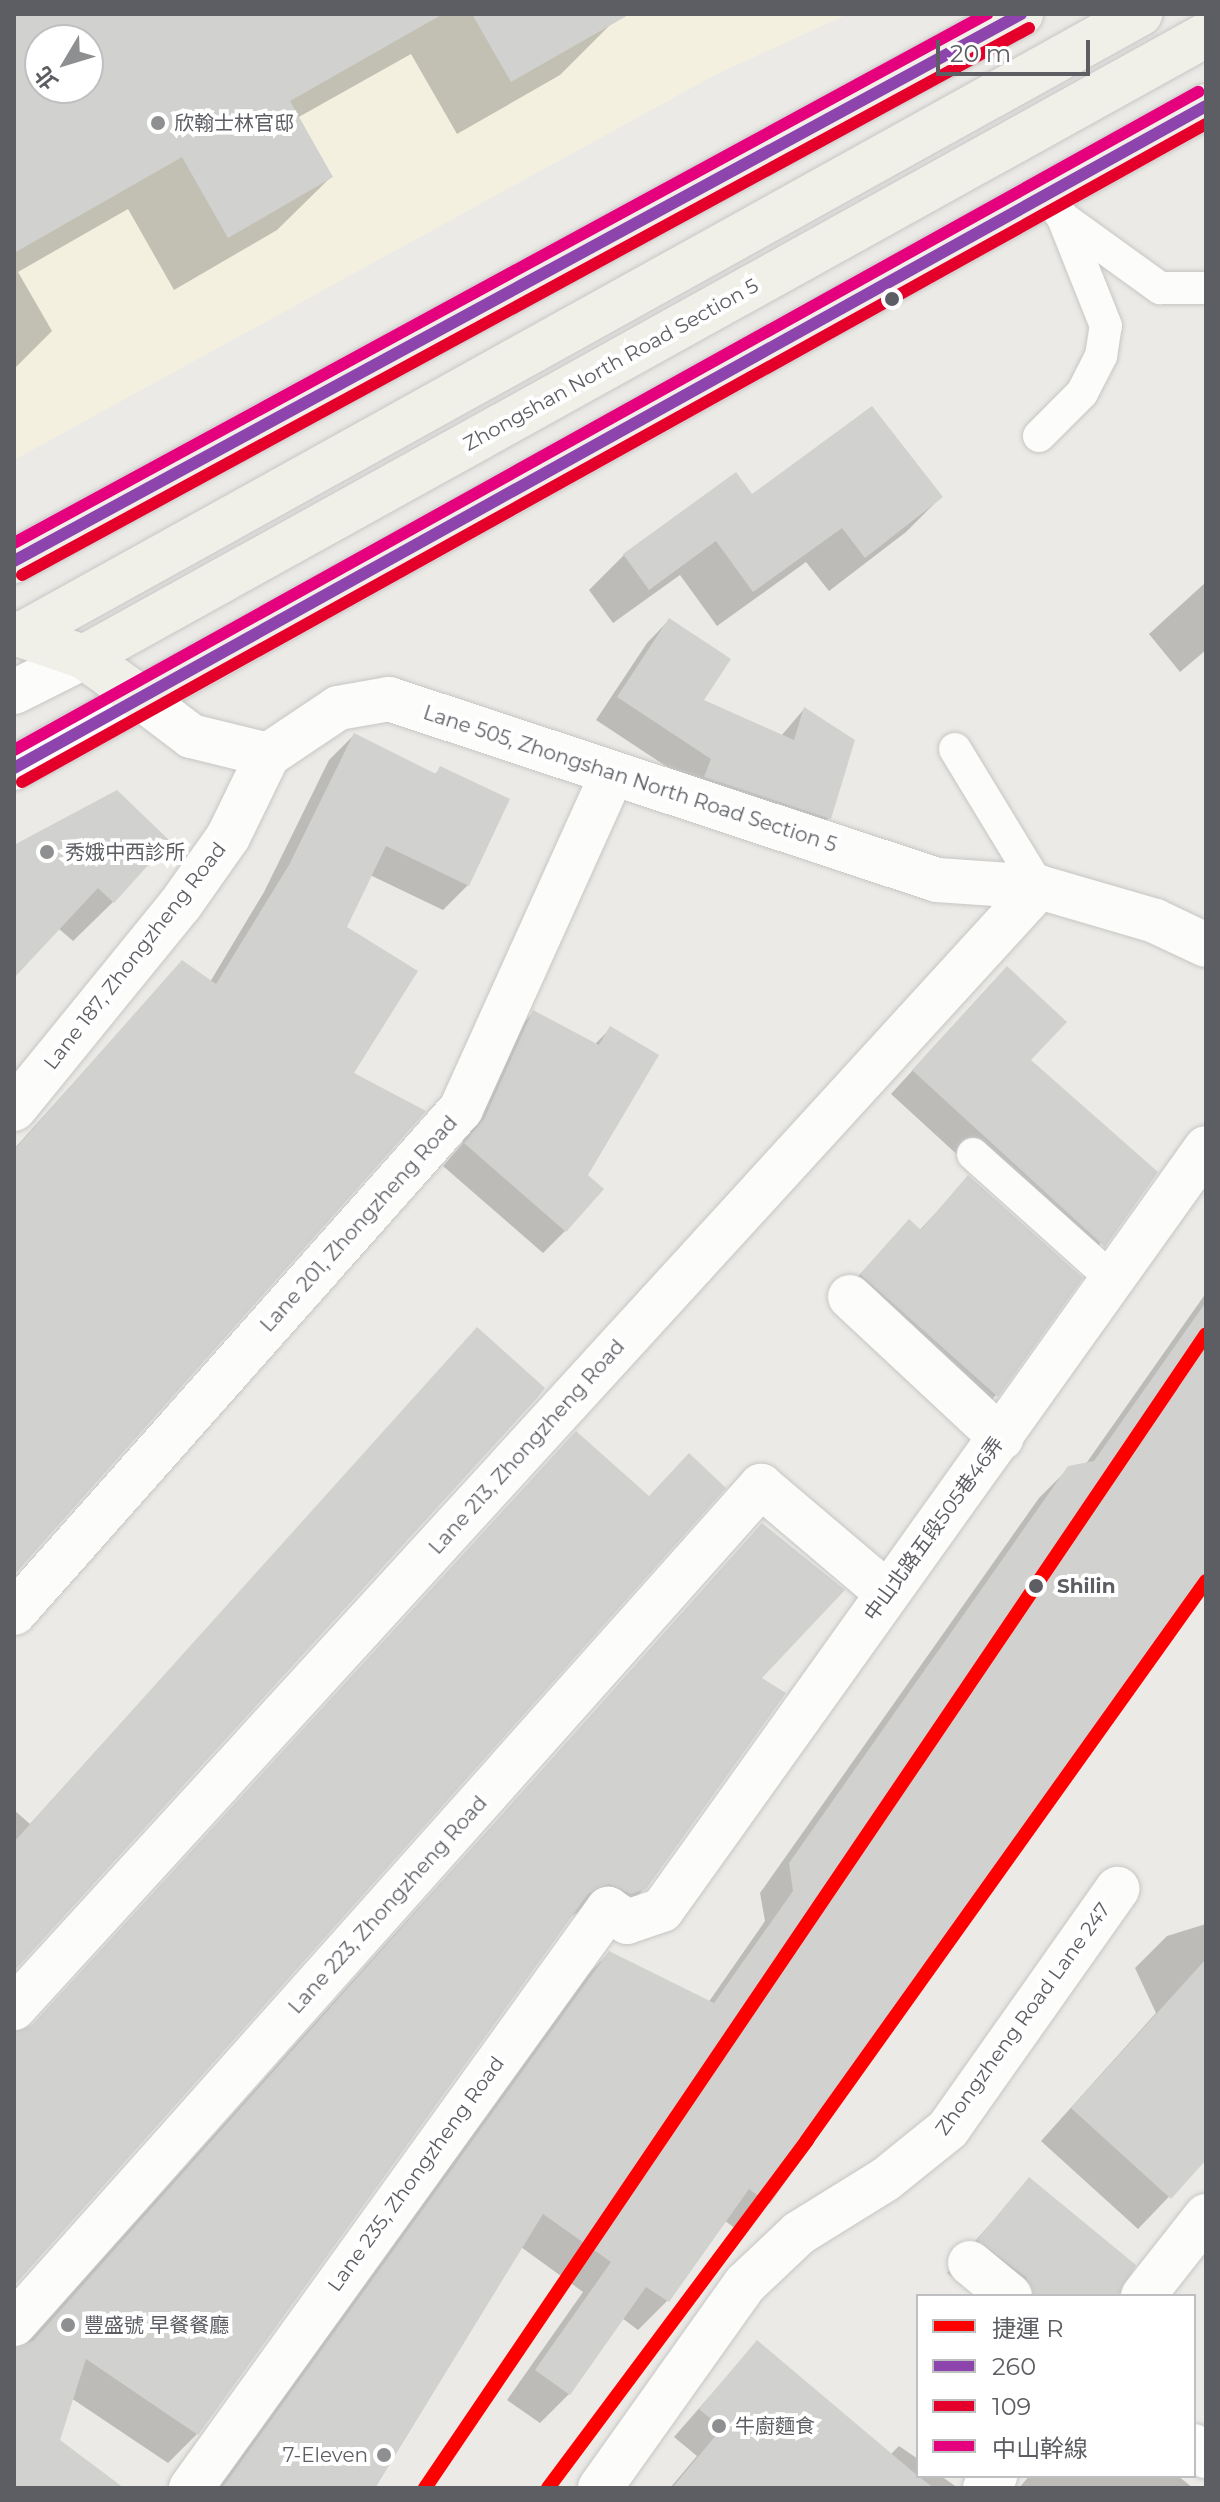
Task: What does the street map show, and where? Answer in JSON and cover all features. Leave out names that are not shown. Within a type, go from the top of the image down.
[{"type":"main road","points":[[14,561],[1021,14]]},
{"type":"main road","points":[[16,635],[1140,14]]},
{"type":"main road","name":"Zhongshan North Road Section 5","points":[[84,657],[1206,35]]},
{"type":"main road","points":[[16,635],[84,657],[141,698],[565,462],[1054,206],[1103,163],[1206,106]]},
{"type":"main road","points":[[1075,108],[1103,163]]},
{"type":"main road","points":[[491,303],[523,357]]},
{"type":"main road","points":[[534,408],[565,462]]},
{"type":"street","name":"Zhongshan North Road Section 5","points":[[14,692],[84,657]]},
{"type":"street","points":[[14,768],[141,698],[191,736],[268,755]]},
{"type":"street","name":"Lane 505, Zhongshan North Road Section 5","points":[[268,755],[338,708],[389,699],[937,880],[1039,887],[1155,921],[1206,945]]},
{"type":"street","name":"Lane 187, Zhongzheng Road","points":[[14,1109],[180,905],[228,837],[268,755]]},
{"type":"street","name":"Lane 201, Zhongzheng Road","points":[[14,1613],[461,1109],[612,775]]},
{"type":"street","name":"Lane 213, Zhongzheng Road","points":[[14,2008],[1039,887]]},
{"type":"street","name":"中山北路五段505巷46弄","points":[[662,1910],[886,1592],[1001,1438],[1111,1278],[1206,1148]]},
{"type":"street","points":[[850,1297],[1001,1438]]},
{"type":"street","name":"Lane 223, Zhongzheng Road","points":[[14,2324],[761,1486],[886,1592]]},
{"type":"street","name":"Zhongzheng Road Lane 247","points":[[600,2488],[745,2284],[799,2233],[923,2153],[948,2129],[1117,1889]]},
{"type":"street","name":"Lane 235, Zhongzheng Road","points":[[191,2488],[608,1909],[627,1922],[662,1910]]},
{"type":"street","points":[[1145,2294],[1206,2216]]},
{"type":"street","points":[[970,2263],[1008,2294]]},
{"type":"lane","points":[[1054,206],[1160,288],[1206,288]]},
{"type":"lane","points":[[1039,436],[1082,393],[1101,356],[1106,326],[1054,206]]},
{"type":"lane","points":[[955,749],[1039,887]]},
{"type":"lane","points":[[973,1154],[1111,1278]]},
{"type":"shaded area","name":"欣翰士林官邸","points":[[14,14],[848,14],[715,75],[14,460]]},
{"type":"building","name":"欣翰士林官邸","points":[[14,14],[443,14],[290,101],[333,177],[228,238],[182,157],[14,253]]},
{"type":"building","points":[[472,14],[630,14],[511,82]]},
{"type":"building","points":[[872,406],[943,497],[865,558],[842,528],[753,592],[716,541],[649,590],[623,554],[736,472],[752,494]]},
{"type":"building","points":[[669,618],[731,659],[704,700],[794,740],[804,707],[855,740],[831,819],[704,777],[711,759],[617,697]]},
{"type":"building","points":[[354,733],[436,774],[440,766],[510,799],[469,886],[386,846],[347,927],[418,971],[354,1073],[426,1111],[14,1575],[14,1150],[182,960],[216,984],[289,865]]},
{"type":"building","points":[[117,790],[170,841],[114,903],[98,888],[14,978],[14,845]]},
{"type":"building","points":[[1007,966],[1067,1022],[1031,1060],[1158,1172],[1105,1247],[912,1070]]},
{"type":"building","points":[[533,1010],[599,1045],[610,1026],[659,1055],[588,1175],[604,1189],[566,1232],[464,1143],[484,1119]]},
{"type":"building","points":[[968,1175],[1083,1278],[998,1397],[860,1274],[909,1219],[921,1230]]},
{"type":"building","points":[[1206,1302],[1206,1584],[770,2204],[749,2189],[669,2302],[646,2287],[570,2395],[535,2370],[611,2262],[543,2214],[375,2488],[222,2488],[609,1951],[714,2003],[793,1891],[789,1863],[1068,1466],[1094,1461]]},
{"type":"building","points":[[477,1327],[545,1388],[14,1971],[14,1842]]},
{"type":"building","points":[[576,1431],[649,1496],[689,1453],[726,1488],[14,2286],[14,2032],[32,2025]]},
{"type":"building","points":[[762,1523],[845,1590],[762,1678],[786,1693],[646,1889],[631,1894],[609,1884],[588,1894],[198,2435],[86,2359],[60,2440],[124,2488],[14,2488],[14,2348],[33,2341]]},
{"type":"building","points":[[1206,1959],[1206,2160],[1171,2199],[1071,2108]]},
{"type":"building","points":[[1029,2177],[1136,2265],[1120,2294],[1033,2294],[1026,2277],[977,2240]]},
{"type":"building","points":[[757,2340],[916,2474],[916,2478],[934,2488],[672,2488],[722,2428],[699,2409]]},
{"type":"metro line","name":"R","points":[[425,2488],[1206,1334]]},
{"type":"metro line","name":"R","points":[[548,2488],[807,2140],[1206,1581]]},
{"type":"transit line","name":"中山幹線","points":[[14,543],[987,14]]},
{"type":"transit line","name":"260","points":[[14,561],[1021,14]]},
{"type":"transit line","name":"109","points":[[22,575],[1029,28]]},
{"type":"transit line","name":"中山幹線","points":[[14,750],[1198,92]]},
{"type":"transit line","name":"260","points":[[14,768],[1206,106]]},
{"type":"transit line","name":"109","points":[[22,782],[1206,124]]},
{"type":"place","name":"欣翰士林官邸","points":[[158,123]]},
{"type":"place","name":"秀娥中西診所","points":[[47,852]]},
{"type":"place","name":"Shilin","points":[[1036,1586]]},
{"type":"place","name":"豐盛號 早餐餐廳","points":[[68,2325]]},
{"type":"place","name":"牛廚麵食","points":[[719,2426]]},
{"type":"place","name":"7-Eleven","points":[[384,2455]]}]
